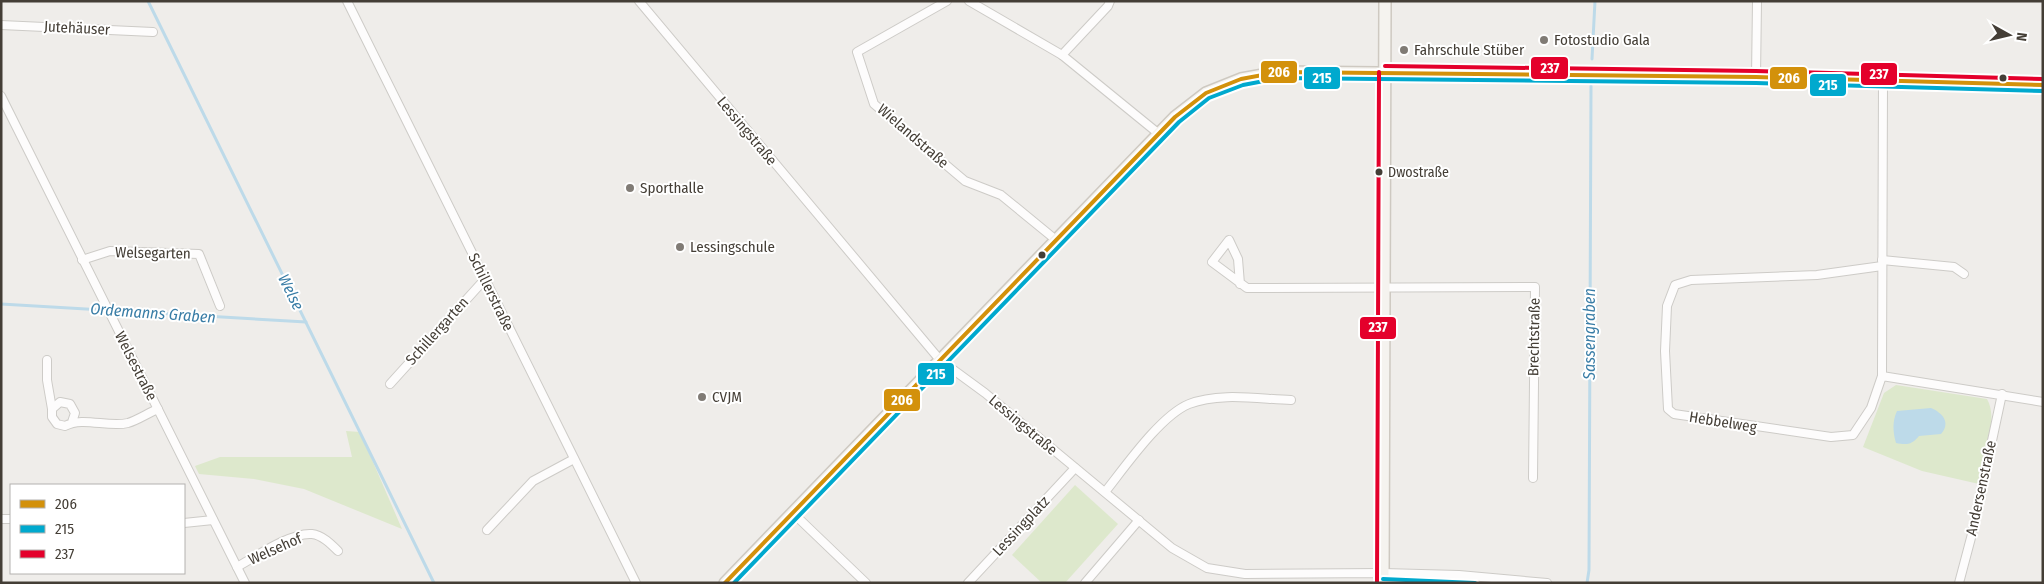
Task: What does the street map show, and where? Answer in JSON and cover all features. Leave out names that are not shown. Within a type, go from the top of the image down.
[{"type":"street","name":"Schillerstraße","points":[[347,1],[636,583]]},
{"type":"street","name":"Lessingstraße","points":[[639,1],[940,360],[985,393],[1172,548],[1207,568],[1245,574],[1383,578],[1459,575],[1517,582],[1547,583]]},
{"type":"street","name":"Wielandstraße","points":[[947,1],[857,52],[874,104],[965,181],[1001,195],[1056,240]]},
{"type":"street","points":[[970,1],[1062,55],[1159,134]]},
{"type":"street","points":[[1062,55],[1108,6],[1110,1]]},
{"type":"street","points":[[1383,578],[1385,1]]},
{"type":"street","points":[[1756,77],[1757,1]]},
{"type":"street","name":"Jutehäuser","points":[[1,24],[153,32]]},
{"type":"street","points":[[725,583],[1175,117],[1206,93],[1241,79],[1279,72],[1385,72],[1756,77],[2043,85]]},
{"type":"street","points":[[1884,80],[1882,376],[2043,402]]},
{"type":"street","name":"Welsestraße","points":[[1,96],[245,583]]},
{"type":"street","points":[[1,115],[8,109]]},
{"type":"street","points":[[1240,284],[1238,259],[1229,240],[1212,262],[1240,284],[1247,288],[1384,288]]},
{"type":"street","name":"Welsegarten","points":[[82,260],[110,251],[199,254],[220,306]]},
{"type":"street","points":[[1882,263],[1954,267],[1964,274]]},
{"type":"street","name":"Hebbelweg","points":[[1882,263],[1818,275],[1690,280],[1675,285],[1667,306],[1665,350],[1668,409],[1674,414],[1810,435],[1831,437],[1853,435],[1871,408],[1882,376]]},
{"type":"street","name":"Schillergarten","points":[[390,384],[485,279]]},
{"type":"street","name":"Brechtstraße","points":[[1384,288],[1535,287],[1533,478]]},
{"type":"street","points":[[47,360],[47,380],[52,417],[56,424],[65,426],[72,422],[108,424],[129,422],[158,409]]},
{"type":"street","name":"Andersenstraße","points":[[1959,583],[1972,534],[2002,394]]},
{"type":"street","points":[[1105,492],[1169,415],[1189,404],[1216,399],[1291,400]]},
{"type":"street","points":[[52,409],[60,402],[70,404],[75,412],[72,422]]},
{"type":"street","points":[[487,530],[533,481],[574,460]]},
{"type":"street","name":"Lessingplatz","points":[[968,583],[1075,468]]},
{"type":"street","points":[[793,513],[866,583]]},
{"type":"street","points":[[185,523],[214,520]]},
{"type":"street","points":[[1085,583],[1139,520]]},
{"type":"street","name":"Welsehof","points":[[237,566],[299,535],[314,534],[327,541],[338,551]]},
{"type":"green space","points":[[1896,385],[1987,399],[1992,418],[1991,429],[1979,484],[1922,471],[1863,447],[1884,393]]},
{"type":"green space","points":[[346,431],[360,432],[402,529],[304,489],[254,479],[199,474],[195,466],[220,457],[352,457]]},
{"type":"green space","points":[[1075,485],[1118,524],[1065,583],[1042,583],[1012,555]]},
{"type":"water","points":[[1931,408],[1944,419],[1945,426],[1941,434],[1919,436],[1909,444],[1896,443],[1894,419],[1897,411]]},
{"type":"waterway","name":"Welse","points":[[148,1],[434,583]]},
{"type":"waterway","name":"Sassengraben","points":[[1592,59],[1595,1]]},
{"type":"waterway","name":"Sassengraben","points":[[1587,583],[1589,570],[1591,86]]},
{"type":"waterway","name":"Ordemanns Graben","points":[[1,304],[306,322]]},
{"type":"transit line","name":"237","points":[[1385,66],[1756,71],[2043,79]]},
{"type":"transit line","name":"206","points":[[725,583],[1175,117],[1206,93],[1241,79],[1279,72],[1756,77],[2043,85]]},
{"type":"transit line","name":"237","points":[[1377,583],[1379,72]]},
{"type":"transit line","name":"215","points":[[734,583],[1179,122],[1209,98],[1243,85],[1280,78],[1756,83],[2043,91]]},
{"type":"transit line","name":"215","points":[[1383,579],[1475,583]]},
{"type":"place","name":"Fotostudio Gala","points":[[1544,40]]},
{"type":"place","name":"Fahrschule Stüber","points":[[1404,50]]},
{"type":"place","name":"Dwostraße","points":[[1379,172]]},
{"type":"place","name":"Sporthalle","points":[[630,188]]},
{"type":"place","name":"Lessingschule","points":[[680,247]]},
{"type":"place","name":"CVJM","points":[[702,397]]}]
